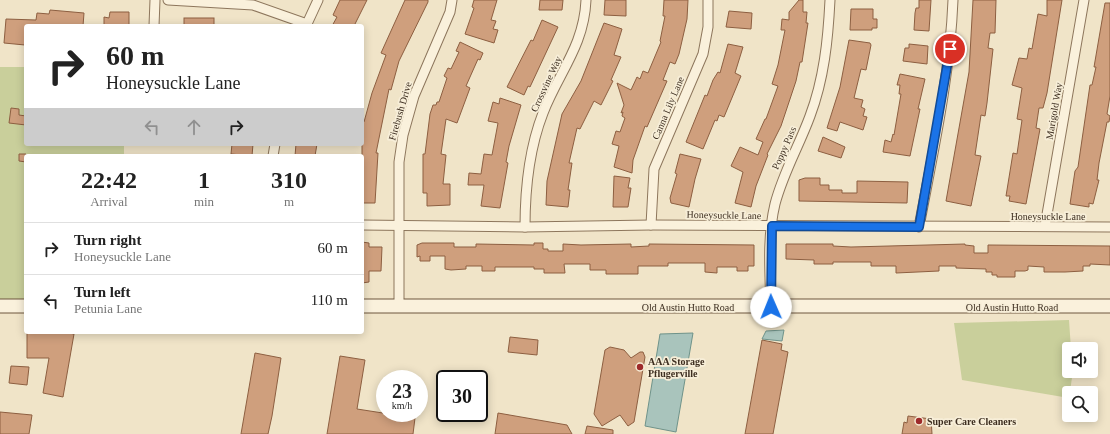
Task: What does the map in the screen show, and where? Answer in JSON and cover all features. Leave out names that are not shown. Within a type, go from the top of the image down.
[{"type":"street","points":[[154,24],[155,0]]},
{"type":"street","points":[[168,0],[254,5],[304,24]]},
{"type":"street","points":[[307,24],[318,0]]},
{"type":"street","name":"Firebush Drive","points":[[399,306],[399,162],[403,135],[414,96],[450,12],[452,0]]},
{"type":"street","name":"Crossvine Way","points":[[525,227],[526,192],[534,142],[543,113],[579,41],[585,17],[586,0]]},
{"type":"street","name":"Canna Lily Lane","points":[[651,225],[654,169],[702,54],[708,27],[708,0]]},
{"type":"street","name":"Poppy Pass","points":[[771,307],[772,226],[775,204],[783,180],[816,99],[828,33],[830,0]]},
{"type":"street","points":[[919,227],[945,80],[952,33],[953,0]]},
{"type":"street","name":"Marigold Way","points":[[1045,226],[1084,0]]},
{"type":"street","name":"Honeysuckle Lane","points":[[364,225],[525,227],[651,225],[1110,227]]},
{"type":"street","points":[[0,306],[24,306]]},
{"type":"street","name":"Old Austin Hutto Road","points":[[364,306],[1110,306]]},
{"type":"green space","points":[[0,67],[24,67],[24,146],[124,146],[124,154],[24,154],[24,301],[0,301]]},
{"type":"green space","points":[[1069,320],[1071,342],[1062,342],[1062,378],[1072,378],[1071,386],[1062,386],[1062,397],[962,380],[954,323]]},
{"type":"water","points":[[784,330],[782,341],[762,339],[766,331]]},
{"type":"water","points":[[693,333],[676,432],[645,426],[660,334]]},
{"type":"building","points":[[340,0],[367,0],[355,24],[333,24],[337,17],[333,15]]},
{"type":"building","points":[[405,0],[428,0],[399,61],[391,90],[389,89],[376,153],[378,153],[375,203],[364,203],[364,154],[362,154],[362,146],[364,146],[364,122],[372,93],[386,55],[381,53]]},
{"type":"building","points":[[474,0],[497,0],[491,20],[496,21],[493,29],[498,30],[494,43],[465,34],[474,8],[472,7]]},
{"type":"building","points":[[540,0],[563,0],[562,10],[539,10]]},
{"type":"building","points":[[605,0],[626,0],[626,16],[604,15]]},
{"type":"building","points":[[664,0],[688,0],[687,19],[679,54],[675,64],[670,62],[663,80],[667,81],[647,127],[645,126],[633,160],[632,173],[614,167],[619,146],[612,144],[616,131],[620,132],[625,118],[622,116],[623,112],[621,113],[624,105],[617,83],[631,90],[637,77],[640,79],[643,71],[648,73],[661,42],[665,16],[663,16]]},
{"type":"building","points":[[799,0],[803,0],[803,12],[807,12],[806,23],[808,23],[802,62],[800,62],[796,81],[781,126],[767,154],[768,155],[756,186],[751,207],[735,203],[743,172],[731,166],[740,147],[758,155],[763,142],[756,139],[766,119],[778,86],[772,84],[778,65],[785,30],[781,30],[782,19],[789,20],[789,12]]},
{"type":"building","points":[[919,0],[931,0],[929,31],[914,30],[915,13],[916,8],[919,8]]},
{"type":"building","points":[[973,0],[996,0],[995,33],[990,33],[988,48],[993,49],[987,103],[985,116],[981,115],[975,155],[981,156],[971,206],[946,201],[969,72]]},
{"type":"building","points":[[1047,0],[1062,0],[1047,93],[1043,108],[1039,108],[1036,128],[1040,129],[1026,204],[1009,201],[1010,196],[1006,196],[1013,153],[1017,154],[1022,120],[1017,119],[1022,88],[1012,85],[1019,58],[1027,59],[1029,48],[1032,49],[1038,14],[1047,16]]},
{"type":"building","points":[[1105,3],[1110,3],[1110,96],[1107,114],[1110,116],[1109,122],[1107,122],[1099,163],[1097,180],[1099,180],[1093,204],[1089,203],[1089,207],[1070,204],[1075,171],[1078,167],[1090,85],[1092,85],[1096,67],[1094,67]]},
{"type":"building","points":[[851,9],[873,9],[873,19],[877,19],[877,28],[872,28],[872,30],[850,30]]},
{"type":"building","points":[[50,10],[84,13],[83,24],[24,24],[24,45],[4,43],[6,19],[36,20],[37,13],[49,14]]},
{"type":"building","points":[[729,11],[752,13],[751,29],[726,27]]},
{"type":"building","points":[[110,12],[129,12],[129,24],[104,24],[104,17],[109,18]]},
{"type":"building","points":[[184,18],[214,18],[214,24],[184,24]]},
{"type":"building","points":[[542,20],[558,27],[530,87],[528,86],[524,95],[507,87],[531,40],[533,41]]},
{"type":"building","points":[[604,23],[622,29],[614,55],[621,57],[611,80],[613,81],[601,105],[594,101],[580,129],[577,128],[569,163],[572,163],[568,190],[570,190],[568,207],[546,205],[547,181],[562,114],[581,81]]},
{"type":"building","points":[[849,40],[870,43],[871,45],[866,70],[861,69],[854,98],[863,100],[861,107],[865,109],[863,116],[867,117],[863,130],[840,122],[837,131],[827,128],[840,87]]},
{"type":"building","points":[[460,42],[483,53],[480,60],[478,59],[466,86],[470,88],[457,123],[446,119],[441,154],[446,155],[443,184],[450,184],[450,205],[427,206],[427,193],[423,193],[423,154],[425,154],[430,114],[433,105],[436,105],[437,102],[439,102],[447,78],[444,76],[448,68],[451,69],[459,52],[456,51]]},
{"type":"building","points":[[728,44],[743,47],[735,73],[741,76],[724,117],[719,115],[717,121],[715,120],[703,149],[686,142],[705,95],[707,96],[713,80],[718,72],[720,73]]},
{"type":"building","points":[[909,44],[928,46],[927,64],[903,61],[905,48],[909,48]]},
{"type":"building","points":[[900,74],[925,79],[910,156],[883,152],[885,140],[891,142],[893,134],[894,135],[901,94],[899,94],[900,85],[897,85]]},
{"type":"building","points":[[500,98],[521,105],[509,146],[506,162],[508,163],[500,208],[481,206],[484,185],[468,185],[469,173],[481,174],[484,154],[492,155],[498,123],[488,121],[493,102],[499,104]]},
{"type":"building","points":[[11,108],[19,109],[19,115],[24,116],[24,125],[9,123]]},
{"type":"building","points":[[823,137],[845,147],[841,158],[818,151]]},
{"type":"building","points":[[232,146],[253,146],[252,154],[231,154]]},
{"type":"building","points":[[296,146],[317,146],[315,154],[295,154]]},
{"type":"building","points":[[19,154],[24,154],[24,162],[19,161]]},
{"type":"building","points":[[680,154],[701,159],[689,207],[671,203],[670,198],[677,174],[675,173]]},
{"type":"building","points":[[614,176],[630,178],[628,188],[631,188],[628,207],[613,207]]},
{"type":"building","points":[[805,178],[820,178],[820,185],[829,185],[829,190],[842,190],[842,193],[857,193],[857,181],[908,182],[907,203],[799,201],[799,180]]},
{"type":"building","points":[[364,242],[369,243],[369,247],[382,247],[381,271],[369,271],[369,282],[364,283]]},
{"type":"building","points":[[422,243],[454,243],[454,247],[476,247],[476,244],[534,245],[534,243],[543,243],[543,249],[548,249],[548,251],[563,251],[563,244],[631,244],[631,247],[649,246],[649,244],[754,245],[754,266],[748,266],[748,271],[737,271],[737,267],[717,267],[717,273],[705,272],[705,263],[668,263],[668,266],[638,266],[638,274],[606,274],[606,270],[590,270],[590,264],[564,264],[565,273],[544,273],[544,269],[534,269],[534,267],[495,267],[495,271],[482,271],[482,266],[466,266],[466,269],[451,270],[445,269],[445,256],[430,256],[430,261],[420,261],[420,256],[417,257],[417,245]]},
{"type":"building","points":[[786,244],[833,244],[833,246],[851,247],[965,244],[974,246],[974,253],[988,253],[988,245],[1110,246],[1110,265],[1090,264],[1090,266],[1083,266],[1083,271],[1065,272],[1044,272],[1044,267],[1028,266],[1028,270],[1015,271],[1015,277],[997,277],[997,275],[992,275],[992,272],[986,272],[986,269],[956,268],[956,266],[939,266],[939,271],[896,273],[896,266],[871,266],[871,262],[833,262],[833,264],[814,264],[814,260],[786,259]]},
{"type":"building","points":[[27,334],[74,334],[63,397],[43,393],[49,358],[27,358]]},
{"type":"building","points":[[510,337],[538,340],[537,355],[508,352]]},
{"type":"building","points":[[762,340],[782,344],[781,350],[788,352],[773,434],[745,434]]},
{"type":"building","points":[[610,347],[624,350],[631,358],[640,352],[643,352],[645,357],[634,422],[628,426],[620,415],[602,426],[594,414],[605,350]]},
{"type":"building","points":[[255,353],[281,358],[272,416],[268,434],[241,434]]},
{"type":"building","points":[[340,356],[365,360],[357,409],[376,412],[376,422],[414,422],[413,434],[327,434]]},
{"type":"building","points":[[11,366],[29,367],[27,385],[9,383]]},
{"type":"building","points":[[0,412],[32,415],[29,434],[0,434]]},
{"type":"building","points":[[498,413],[567,425],[572,434],[495,434]]},
{"type":"building","points":[[908,416],[931,419],[932,434],[902,434],[904,422],[907,423]]},
{"type":"building","points":[[587,426],[613,430],[613,434],[585,434]]},
{"type":"place","name":"AAA Storage Pflugerville","points":[[640,367]]},
{"type":"place","name":"Super Care Cleaners","points":[[919,421]]},
{"type":"route","points":[[771,307],[770,235],[772,226],[919,227],[950,49]]}]
